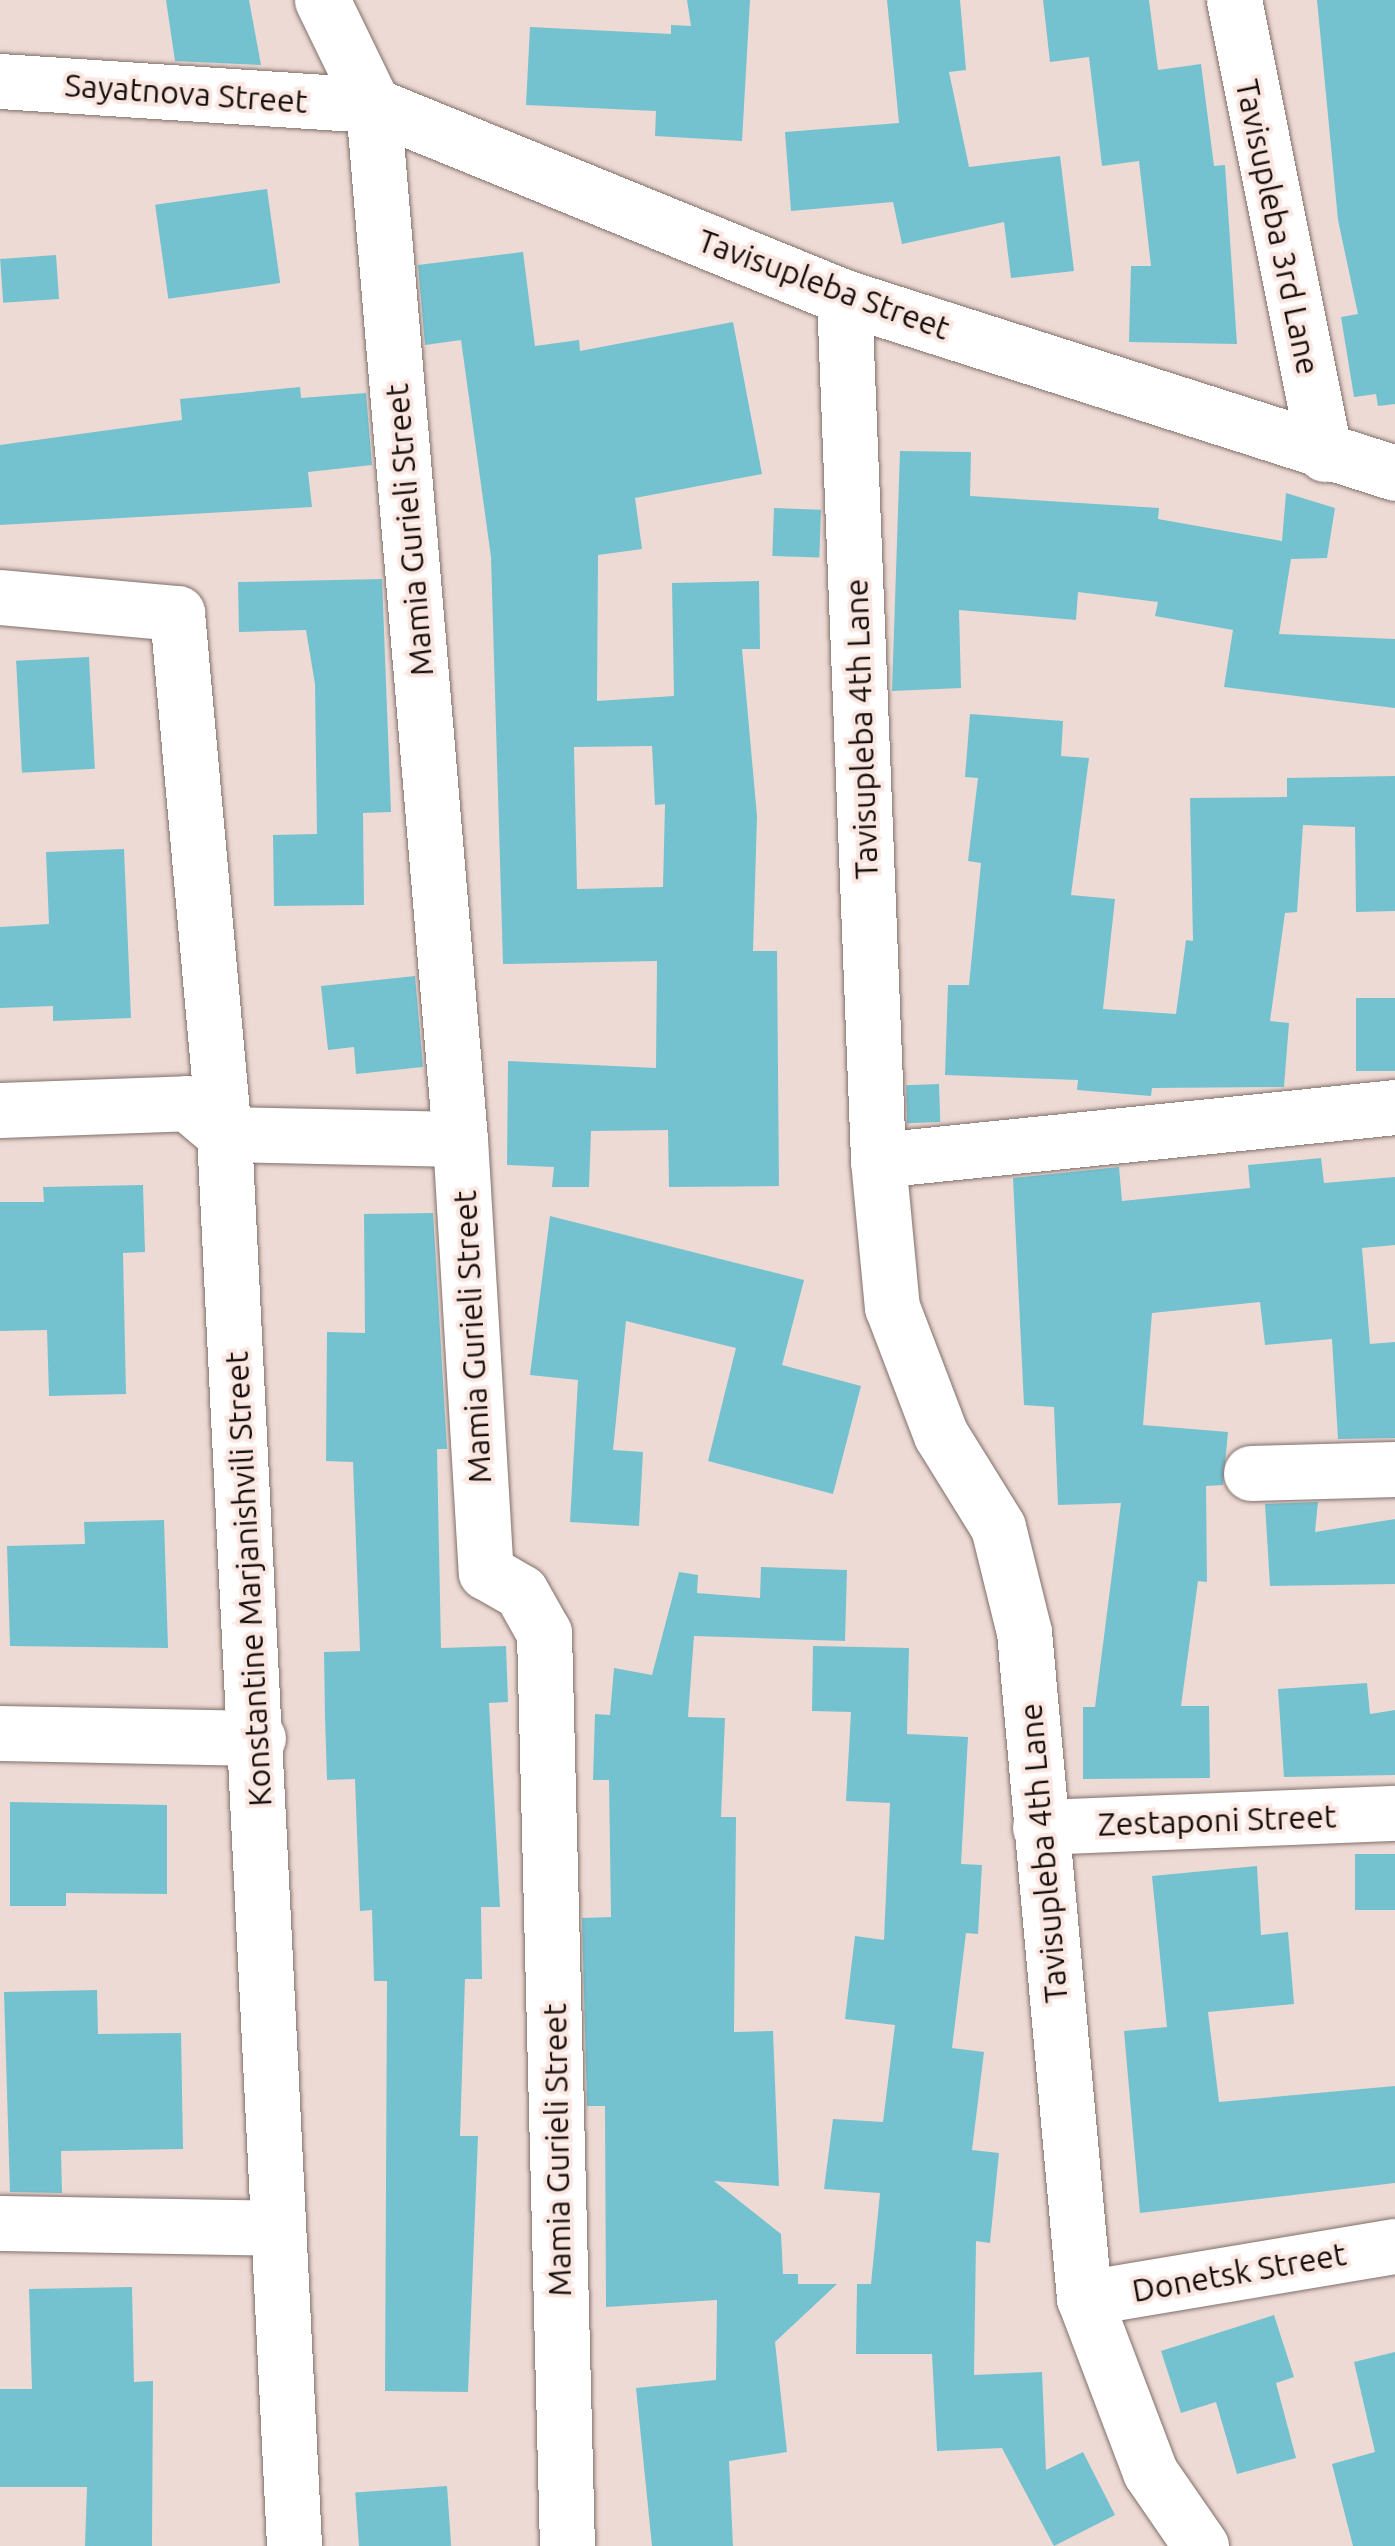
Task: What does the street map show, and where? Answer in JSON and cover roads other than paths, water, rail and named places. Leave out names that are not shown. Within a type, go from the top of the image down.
[{"type":"street","points":[[322,0],[373,105]]},
{"type":"street","name":"Tavisupleba 3rd Lane","points":[[1234,0],[1325,454]]},
{"type":"street","name":"Sayatnova Street","points":[[0,82],[373,105]]},
{"type":"street","name":"Tavisupleba Street","points":[[373,105],[844,297],[1395,474]]},
{"type":"street","name":"Mamia Gurieli Street","points":[[373,105],[460,1139],[486,1572],[521,1592],[544,1633],[567,2546]]},
{"type":"street","name":"Tavisupleba 4th Lane","points":[[844,297],[878,1160],[892,1307],[941,1435],[1003,1544],[1024,1632],[1084,2298],[1150,2472],[1201,2546]]},
{"type":"street","name":"Konstantine Marjanishvili Street","points":[[0,598],[177,613],[224,1134],[258,1738],[294,2546]]},
{"type":"street","points":[[0,1110],[187,1103],[224,1134],[460,1139]]},
{"type":"street","points":[[878,1160],[1395,1107]]},
{"type":"street","points":[[1250,1473],[1395,1469]]},
{"type":"street","points":[[0,1733],[258,1738]]},
{"type":"street","name":"Zestaponi Street","points":[[1040,1826],[1395,1813]]},
{"type":"street","points":[[0,2223],[278,2228]]},
{"type":"street","name":"Donetsk Street","points":[[1084,2298],[1395,2246]]}]
